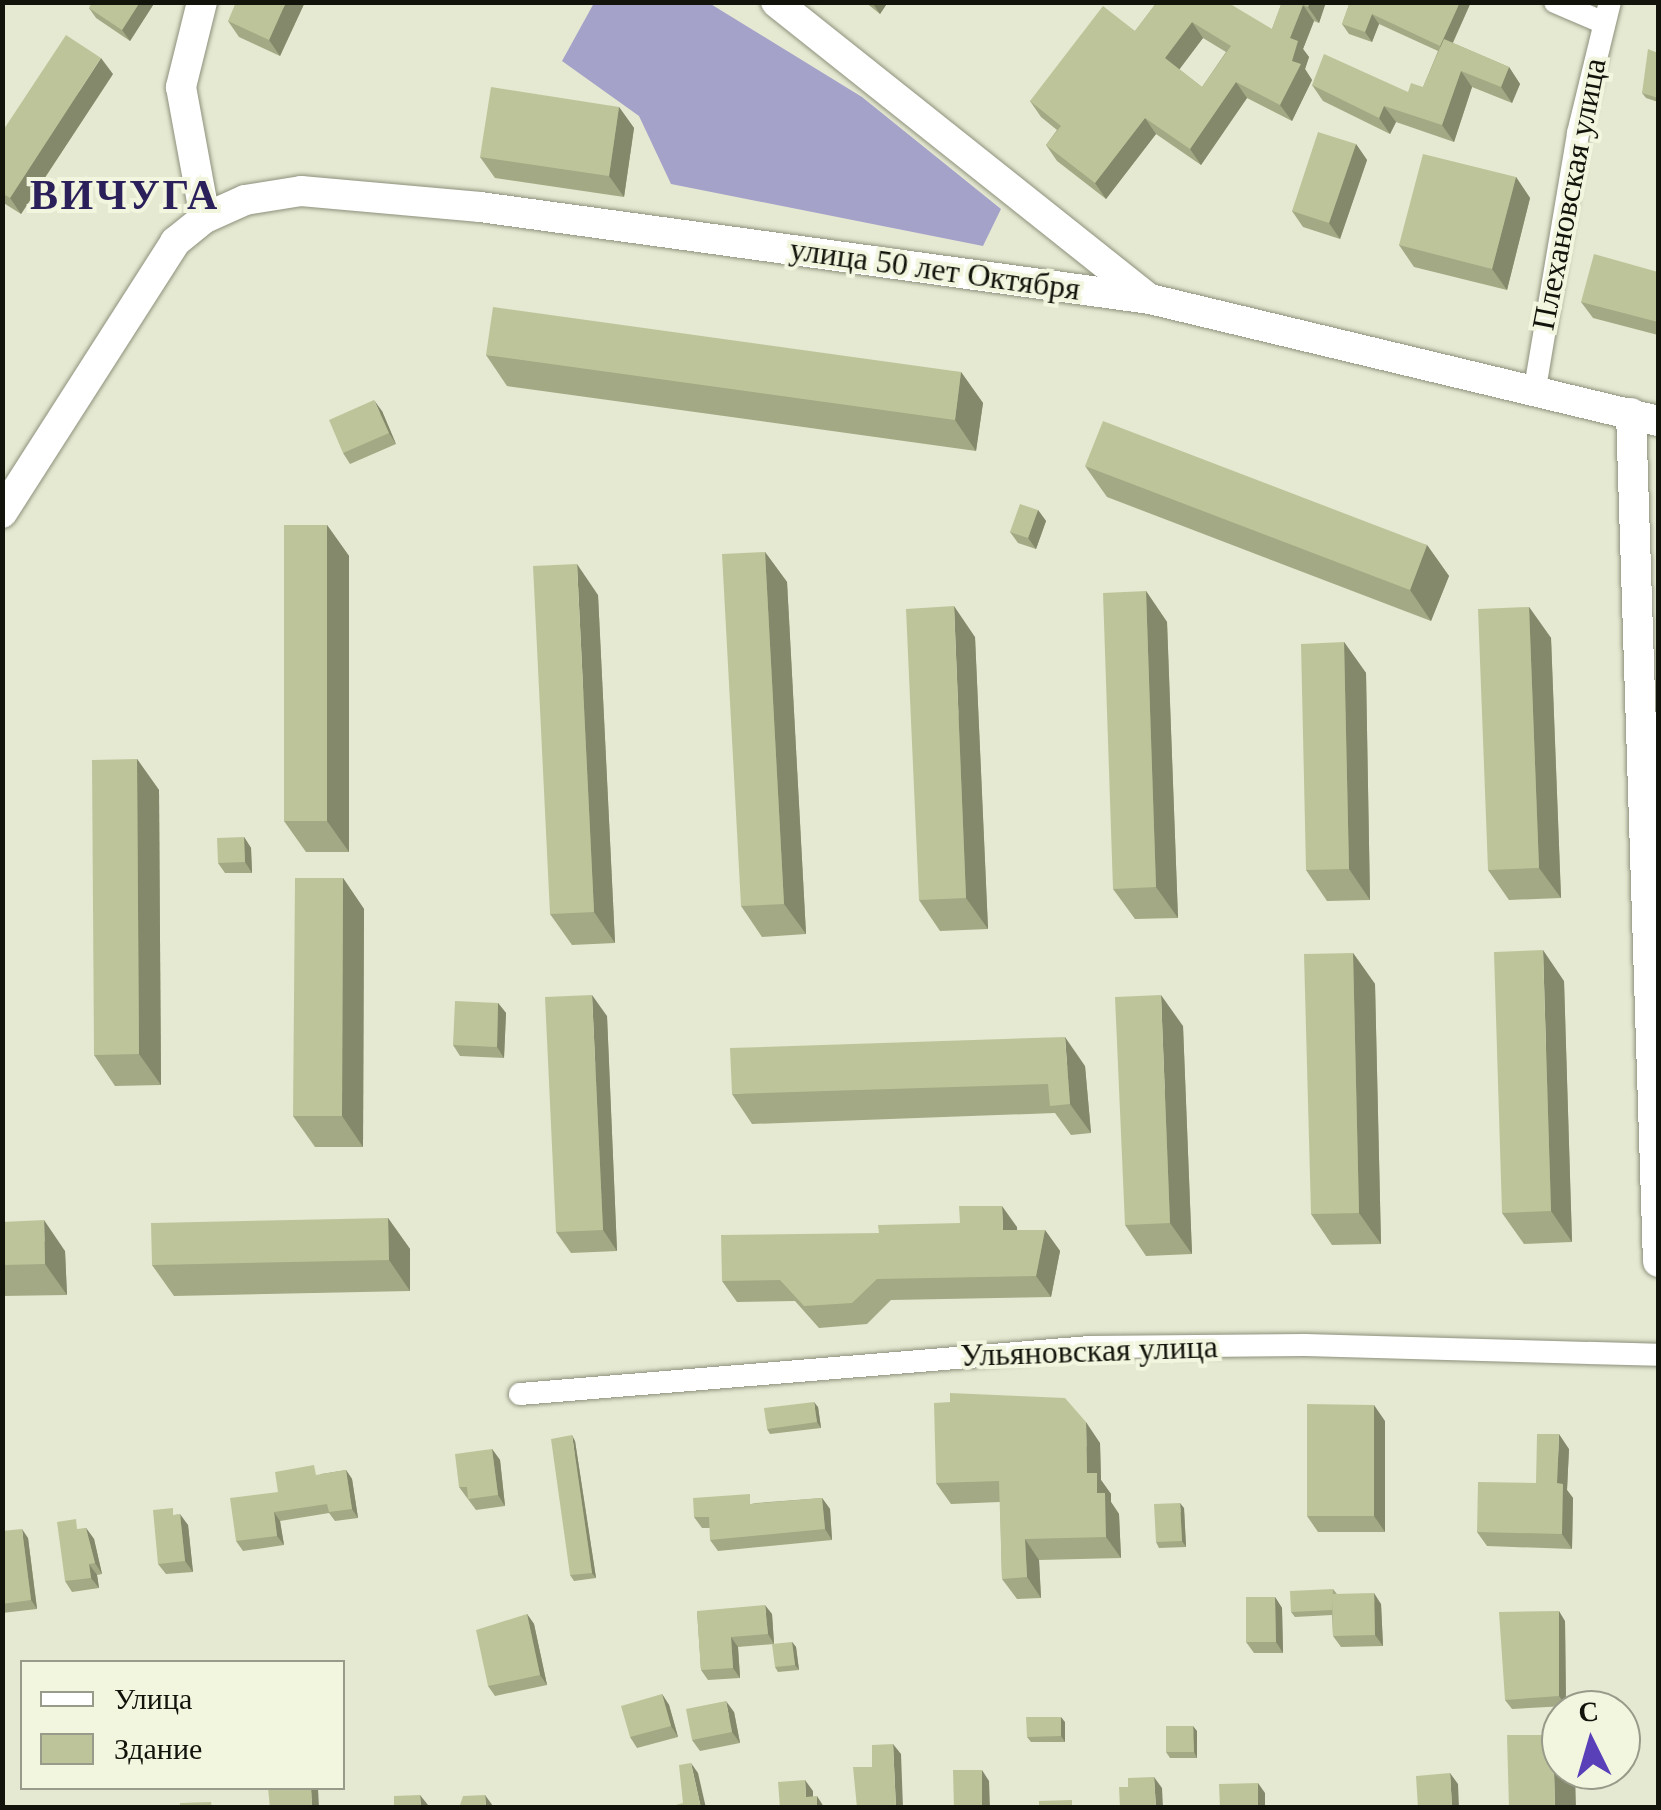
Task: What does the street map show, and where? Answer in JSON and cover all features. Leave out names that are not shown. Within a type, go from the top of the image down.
[{"type":"main road","points":[[2,513],[142,287],[174,242],[204,218],[181,87],[202,2]]},
{"type":"main road","points":[[776,2],[1150,299]]},
{"type":"main road","name":"улица 50 лет Октября","points":[[204,218],[245,200],[301,191],[480,207],[1150,299],[1644,417]]},
{"type":"main road","points":[[1644,417],[1658,1262]]},
{"type":"street","points":[[1556,2],[1606,12]]},
{"type":"street","name":"Плехановская улица","points":[[1534,388],[1549,280],[1606,12]]},
{"type":"street","name":"Ульяновская улица","points":[[520,1394],[1089,1346],[1658,1355]]},
{"type":"shaded area","points":[[594,3],[709,3],[862,97],[1001,209],[983,246],[671,184],[639,116],[562,61]]},
{"type":"building","points":[[92,2],[140,2],[122,30],[89,8]]},
{"type":"building","points":[[236,2],[286,2],[269,40],[228,21]]},
{"type":"building","points":[[1157,2],[1227,2],[1272,29],[1282,2],[1310,2],[1308,7],[1303,5],[1290,38],[1298,41],[1292,61],[1301,64],[1280,105],[1236,82],[1190,149],[1145,118],[1095,183],[1046,145],[1061,126],[1030,101],[1103,6],[1135,31]],"holes":[[[1192,22],[1231,46],[1202,87],[1165,58]]]},
{"type":"building","points":[[1350,2],[1460,2],[1440,46],[1372,14],[1365,32],[1342,24]]},
{"type":"building","points":[[66,35],[101,58],[10,198],[2,193],[2,132]]},
{"type":"building","points":[[1444,39],[1509,67],[1501,87],[1461,71],[1442,125],[1384,106],[1379,118],[1312,85],[1324,54],[1408,92],[1411,83],[1423,87]]},
{"type":"building","points":[[1648,49],[1658,53],[1658,98],[1642,93]]},
{"type":"building","points":[[491,87],[619,107],[609,176],[480,157]]},
{"type":"building","points":[[1318,132],[1356,144],[1329,223],[1292,211]]},
{"type":"building","points":[[1423,154],[1516,177],[1492,269],[1399,245]]},
{"type":"building","points":[[1594,254],[1658,272],[1658,322],[1581,302]]},
{"type":"building","points":[[493,307],[961,372],[955,420],[486,355]]},
{"type":"building","points":[[374,400],[389,433],[343,453],[329,420]]},
{"type":"building","points":[[1103,421],[1427,545],[1410,590],[1085,466]]},
{"type":"building","points":[[1020,504],[1038,510],[1028,538],[1010,532]]},
{"type":"building","points":[[284,525],[327,525],[327,821],[284,821]]},
{"type":"building","points":[[765,552],[784,904],[741,906],[722,554]]},
{"type":"building","points":[[577,564],[594,912],[550,914],[533,566]]},
{"type":"building","points":[[1146,591],[1156,887],[1113,889],[1103,593]]},
{"type":"building","points":[[954,606],[966,898],[919,900],[906,609]]},
{"type":"building","points":[[1529,607],[1539,868],[1488,870],[1478,609]]},
{"type":"building","points":[[1344,642],[1349,869],[1306,870],[1301,644]]},
{"type":"building","points":[[137,759],[139,1054],[94,1055],[92,760]]},
{"type":"building","points":[[244,837],[245,862],[218,863],[217,838]]},
{"type":"building","points":[[295,878],[343,878],[342,1116],[293,1116]]},
{"type":"building","points":[[1543,950],[1551,1211],[1502,1213],[1494,952]]},
{"type":"building","points":[[1353,953],[1359,1213],[1311,1214],[1304,954]]},
{"type":"building","points":[[592,995],[603,1230],[556,1232],[545,997]]},
{"type":"building","points":[[1161,995],[1170,1223],[1125,1225],[1115,997]]},
{"type":"building","points":[[455,1001],[498,1003],[497,1047],[453,1045]]},
{"type":"building","points":[[1065,1037],[1070,1104],[1050,1106],[1048,1084],[732,1094],[730,1048]]},
{"type":"building","points":[[959,1206],[1002,1206],[1003,1230],[1045,1230],[1036,1276],[877,1279],[852,1303],[804,1306],[780,1280],[722,1281],[721,1235],[879,1233],[878,1225],[960,1223]]},
{"type":"building","points":[[388,1218],[389,1260],[152,1265],[151,1223]]},
{"type":"building","points":[[44,1220],[45,1264],[2,1265],[2,1222]]},
{"type":"building","points":[[950,1393],[1065,1398],[1086,1422],[1087,1473],[1097,1473],[1097,1493],[1105,1493],[1106,1537],[1025,1539],[1027,1577],[1002,1579],[999,1481],[936,1483],[934,1403],[950,1402]]},
{"type":"building","points":[[814,1402],[817,1422],[767,1429],[764,1408]]},
{"type":"building","points":[[1307,1404],[1374,1405],[1374,1516],[1307,1516]]},
{"type":"building","points":[[1537,1434],[1559,1434],[1557,1483],[1563,1484],[1562,1534],[1477,1532],[1478,1482],[1536,1483]]},
{"type":"building","points":[[572,1435],[592,1573],[570,1575],[551,1439]]},
{"type":"building","points":[[492,1449],[498,1495],[468,1499],[467,1487],[459,1487],[455,1454]]},
{"type":"building","points":[[314,1465],[316,1475],[346,1470],[352,1509],[329,1512],[327,1504],[274,1512],[277,1536],[236,1541],[230,1498],[278,1492],[275,1472]]},
{"type":"building","points":[[750,1494],[750,1504],[822,1498],[825,1529],[710,1540],[709,1517],[694,1517],[693,1498]]},
{"type":"building","points":[[1180,1503],[1182,1541],[1156,1542],[1154,1504]]},
{"type":"building","points":[[173,1508],[173,1515],[180,1514],[185,1561],[158,1564],[153,1510]]},
{"type":"building","points":[[76,1519],[77,1529],[86,1528],[95,1563],[89,1564],[91,1578],[65,1581],[57,1522]]},
{"type":"building","points":[[22,1529],[31,1600],[2,1604],[2,1531]]},
{"type":"building","points":[[1333,1589],[1332,1610],[1291,1612],[1290,1591]]},
{"type":"building","points":[[1374,1593],[1375,1635],[1333,1636],[1332,1594]]},
{"type":"building","points":[[1246,1597],[1275,1597],[1276,1642],[1246,1642]]},
{"type":"building","points":[[765,1605],[768,1634],[731,1637],[733,1668],[701,1670],[697,1611]]},
{"type":"building","points":[[1559,1611],[1559,1690],[1541,1690],[1541,1697],[1505,1700],[1499,1612]]},
{"type":"building","points":[[527,1614],[540,1675],[488,1686],[476,1630]]},
{"type":"building","points":[[792,1642],[795,1665],[775,1667],[772,1644]]},
{"type":"building","points":[[662,1694],[671,1726],[630,1737],[621,1706]]},
{"type":"building","points":[[726,1701],[732,1732],[692,1740],[686,1709]]},
{"type":"building","points":[[1026,1717],[1061,1717],[1061,1736],[1027,1737]]},
{"type":"building","points":[[1166,1726],[1193,1726],[1194,1752],[1166,1752]]},
{"type":"building","points":[[1507,1735],[1541,1735],[1541,1790],[1555,1790],[1555,1808],[1509,1808]]},
{"type":"building","points":[[893,1744],[896,1808],[857,1808],[853,1767],[872,1767],[872,1745]]},
{"type":"building","points":[[691,1763],[701,1808],[665,1808],[683,1803],[679,1765]]},
{"type":"building","points":[[953,1770],[982,1770],[982,1808],[954,1808]]},
{"type":"building","points":[[1450,1773],[1452,1807],[1418,1808],[1416,1776]]},
{"type":"building","points":[[1154,1777],[1156,1808],[1120,1808],[1119,1787],[1128,1787],[1128,1778]]},
{"type":"building","points":[[805,1780],[806,1797],[817,1796],[817,1808],[780,1808],[778,1782]]},
{"type":"building","points":[[1258,1783],[1258,1808],[1220,1808],[1219,1784]]},
{"type":"building","points":[[268,1790],[311,1790],[312,1808],[270,1808]]},
{"type":"building","points":[[420,1795],[421,1808],[394,1808],[394,1796]]},
{"type":"building","points":[[485,1795],[486,1807],[496,1808],[459,1808],[463,1796]]},
{"type":"building","points":[[1072,1800],[1072,1808],[1039,1808],[1039,1801]]},
{"type":"building","points":[[211,1802],[212,1808],[180,1808],[180,1803]]},
{"type":"district","name":"ВИЧУГА","points":[[125,195]]}]
